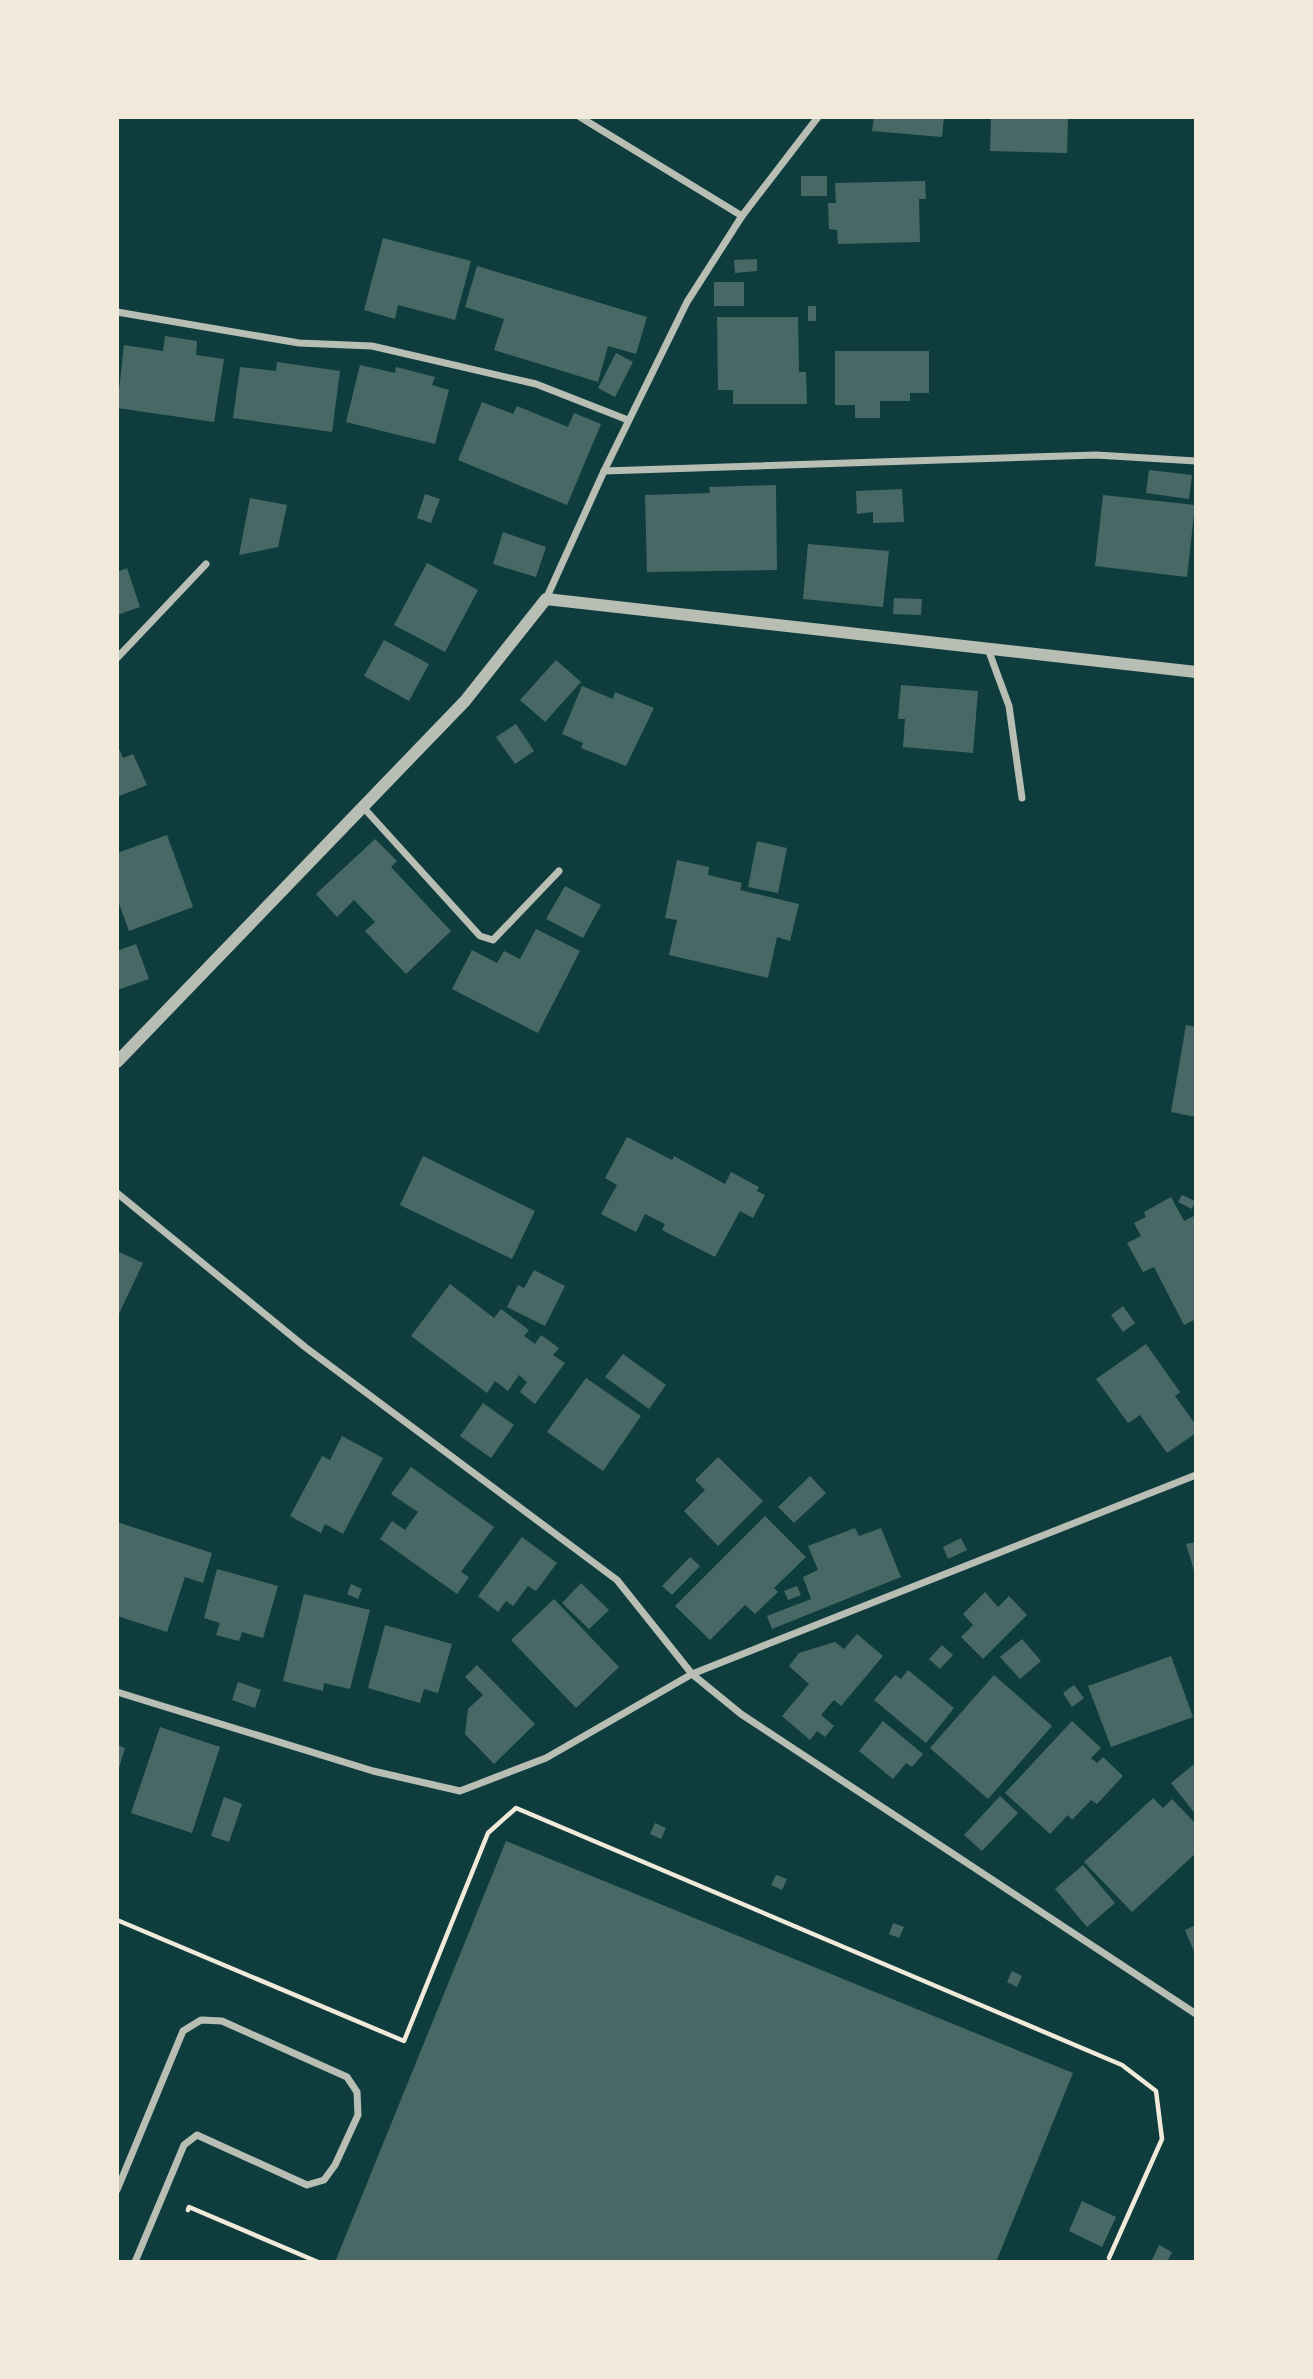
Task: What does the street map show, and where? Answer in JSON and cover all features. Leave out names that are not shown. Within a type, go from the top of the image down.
[{"type":"street","points":[[580,117],[742,216]]},
{"type":"street","points":[[117,1062],[465,701],[546,599],[628,420],[687,302],[742,216],[818,117]]},
{"type":"street","points":[[117,312],[299,343],[372,346],[536,384],[628,420]]},
{"type":"street","points":[[604,471],[1096,455],[1196,461]]},
{"type":"street","points":[[117,658],[206,564]]},
{"type":"street","points":[[546,599],[1196,672]]},
{"type":"street","points":[[988,649],[1009,706],[1022,798]]},
{"type":"street","points":[[363,807],[480,936],[493,940],[559,871]]},
{"type":"street","points":[[117,1194],[305,1347],[617,1580],[692,1674],[752,1721],[1196,2014]]},
{"type":"street","points":[[117,1692],[373,1771],[460,1791],[547,1758],[692,1674],[1196,1475]]},
{"type":"street","points":[[117,2190],[183,2031],[201,2020],[222,2021],[347,2077],[357,2092],[358,2115],[335,2165],[324,2180],[307,2185],[197,2135],[184,2145],[135,2262]]},
{"type":"path","points":[[117,1920],[404,2042],[488,1833],[516,1808],[1122,2065],[1157,2091],[1162,2139],[1109,2258]]},
{"type":"path","points":[[185,2218],[189,2207],[318,2262]]},
{"type":"building","points":[[874,117],[944,117],[942,137],[872,131]]},
{"type":"building","points":[[991,117],[1068,117],[1067,153],[990,151]]},
{"type":"building","points":[[801,176],[827,176],[827,196],[801,196]]},
{"type":"building","points":[[925,181],[926,199],[919,199],[920,242],[838,244],[837,230],[829,229],[828,203],[836,203],[835,183]]},
{"type":"building","points":[[383,238],[471,261],[455,320],[398,305],[395,319],[364,310]]},
{"type":"building","points":[[757,259],[757,271],[735,273],[734,260]]},
{"type":"building","points":[[477,266],[647,317],[636,354],[608,346],[598,382],[494,350],[504,319],[465,307]]},
{"type":"building","points":[[714,282],[744,282],[744,306],[714,306]]},
{"type":"building","points":[[808,306],[816,306],[816,321],[808,321]]},
{"type":"building","points":[[717,317],[798,317],[799,372],[806,372],[807,404],[733,404],[733,390],[718,390]]},
{"type":"building","points":[[165,336],[197,341],[196,355],[224,359],[214,422],[117,408],[124,345],[163,351]]},
{"type":"building","points":[[835,351],[929,351],[929,393],[910,393],[910,401],[880,401],[880,418],[855,418],[855,405],[835,405]]},
{"type":"building","points":[[616,353],[633,362],[615,397],[598,388]]},
{"type":"building","points":[[277,362],[340,371],[332,432],[233,418],[240,367],[276,371]]},
{"type":"building","points":[[360,365],[395,373],[396,367],[435,377],[432,385],[449,390],[435,444],[346,422]]},
{"type":"building","points":[[482,402],[513,414],[517,406],[568,427],[574,413],[601,424],[567,505],[458,460]]},
{"type":"building","points":[[1149,470],[1192,475],[1189,499],[1146,493]]},
{"type":"building","points":[[776,485],[777,570],[647,572],[645,495],[710,493],[709,487]]},
{"type":"building","points":[[902,489],[904,522],[873,523],[873,512],[857,514],[856,491]]},
{"type":"building","points":[[425,494],[440,499],[431,523],[417,518]]},
{"type":"building","points":[[1103,495],[1195,505],[1187,577],[1095,566]]},
{"type":"building","points":[[250,498],[287,505],[278,547],[239,555]]},
{"type":"building","points":[[503,532],[546,547],[536,577],[493,564]]},
{"type":"building","points":[[808,544],[889,551],[883,607],[803,599]]},
{"type":"building","points":[[427,563],[478,590],[445,652],[394,625]]},
{"type":"building","points":[[127,568],[140,607],[117,615],[117,572]]},
{"type":"building","points":[[894,598],[922,599],[921,615],[893,614]]},
{"type":"building","points":[[384,640],[429,664],[409,701],[364,676]]},
{"type":"building","points":[[556,660],[581,682],[545,722],[520,700]]},
{"type":"building","points":[[901,685],[978,691],[973,753],[903,747],[905,719],[898,719]]},
{"type":"building","points":[[582,686],[613,699],[615,692],[654,708],[626,766],[581,748],[583,743],[562,734]]},
{"type":"building","points":[[516,724],[534,751],[515,764],[496,737]]},
{"type":"building","points":[[117,744],[123,758],[133,754],[147,785],[117,797]]},
{"type":"building","points":[[167,835],[193,907],[129,931],[117,898],[117,853]]},
{"type":"building","points":[[375,839],[397,861],[391,867],[451,931],[406,974],[365,931],[375,922],[354,900],[337,917],[316,894]]},
{"type":"building","points":[[757,841],[787,848],[778,893],[748,887]]},
{"type":"building","points":[[677,860],[709,867],[708,875],[742,883],[740,890],[799,904],[790,941],[777,937],[768,978],[669,955],[677,920],[665,918]]},
{"type":"building","points":[[565,886],[601,905],[583,938],[546,919]]},
{"type":"building","points":[[536,929],[580,951],[538,1033],[452,989],[472,950],[497,963],[504,951],[520,959]]},
{"type":"building","points":[[136,944],[149,979],[117,990],[117,951]]},
{"type":"building","points":[[1186,1025],[1196,1027],[1196,1117],[1171,1112]]},
{"type":"building","points":[[627,1137],[672,1160],[674,1156],[725,1184],[731,1172],[759,1187],[757,1191],[765,1195],[753,1218],[740,1211],[715,1257],[662,1230],[665,1224],[645,1214],[636,1232],[601,1214],[617,1185],[605,1178]]},
{"type":"building","points":[[423,1156],[535,1211],[512,1259],[400,1205]]},
{"type":"building","points":[[1182,1195],[1195,1201],[1192,1209],[1178,1202]]},
{"type":"building","points":[[1171,1197],[1184,1221],[1196,1215],[1196,1319],[1184,1325],[1154,1267],[1143,1272],[1127,1243],[1141,1236],[1134,1223],[1146,1217],[1144,1212]]},
{"type":"building","points":[[117,1251],[143,1263],[117,1318]]},
{"type":"building","points":[[534,1270],[565,1286],[545,1326],[507,1307],[518,1285],[524,1288]]},
{"type":"building","points":[[450,1284],[494,1318],[501,1309],[529,1330],[524,1336],[535,1344],[541,1335],[559,1348],[553,1355],[565,1363],[535,1404],[520,1392],[527,1382],[519,1375],[508,1391],[495,1381],[487,1393],[411,1336]]},
{"type":"building","points":[[1123,1306],[1135,1323],[1123,1332],[1111,1315]]},
{"type":"building","points":[[1146,1344],[1180,1392],[1175,1396],[1196,1425],[1196,1433],[1167,1453],[1140,1415],[1128,1423],[1096,1379]]},
{"type":"building","points":[[623,1354],[666,1385],[649,1409],[605,1377]]},
{"type":"building","points":[[586,1378],[641,1416],[603,1471],[547,1432]]},
{"type":"building","points":[[483,1403],[514,1425],[491,1458],[460,1436]]},
{"type":"building","points":[[342,1436],[383,1458],[343,1534],[325,1524],[321,1533],[290,1516],[322,1456],[330,1460]]},
{"type":"building","points":[[718,1457],[763,1501],[718,1546],[684,1511],[705,1490],[695,1480]]},
{"type":"building","points":[[411,1467],[494,1527],[461,1572],[469,1577],[457,1594],[380,1539],[392,1521],[405,1530],[418,1512],[391,1494]]},
{"type":"building","points":[[810,1476],[826,1493],[794,1523],[778,1507]]},
{"type":"building","points":[[765,1516],[806,1557],[774,1588],[778,1592],[755,1614],[745,1605],[710,1640],[675,1606]]},
{"type":"building","points":[[117,1522],[212,1553],[203,1583],[185,1577],[167,1632],[117,1616]]},
{"type":"building","points":[[855,1528],[859,1536],[881,1528],[901,1577],[772,1629],[767,1616],[811,1599],[803,1577],[818,1570],[808,1546]]},
{"type":"building","points":[[522,1537],[557,1563],[536,1591],[528,1586],[513,1606],[506,1601],[498,1612],[478,1596]]},
{"type":"building","points":[[961,1538],[967,1550],[948,1559],[943,1547]]},
{"type":"building","points":[[1196,1542],[1196,1574],[1195,1574],[1186,1544]]},
{"type":"building","points":[[690,1557],[700,1566],[672,1595],[662,1586]]},
{"type":"building","points":[[217,1569],[278,1586],[263,1638],[242,1632],[239,1641],[216,1635],[220,1623],[204,1618]]},
{"type":"building","points":[[581,1583],[609,1610],[589,1629],[562,1603]]},
{"type":"building","points":[[351,1584],[362,1589],[358,1599],[347,1594]]},
{"type":"building","points":[[797,1586],[801,1595],[788,1600],[784,1591]]},
{"type":"building","points":[[985,1592],[998,1607],[1009,1596],[1027,1615],[983,1659],[961,1637],[973,1625],[963,1614]]},
{"type":"building","points":[[304,1594],[370,1610],[350,1689],[324,1683],[323,1691],[283,1681]]},
{"type":"building","points":[[554,1599],[619,1667],[576,1708],[511,1640]]},
{"type":"building","points":[[385,1625],[452,1644],[438,1693],[424,1689],[420,1703],[368,1688]]},
{"type":"building","points":[[857,1634],[883,1656],[841,1706],[834,1700],[821,1715],[834,1726],[825,1737],[817,1731],[810,1740],[782,1716],[809,1684],[789,1666],[799,1653],[835,1642],[844,1649]]},
{"type":"building","points":[[1022,1639],[1041,1661],[1020,1679],[1000,1657]]},
{"type":"building","points":[[942,1645],[953,1655],[940,1669],[929,1659]]},
{"type":"building","points":[[1171,1656],[1193,1717],[1111,1747],[1088,1686]]},
{"type":"building","points":[[477,1665],[535,1724],[494,1764],[465,1734],[468,1709],[483,1695],[465,1677]]},
{"type":"building","points":[[908,1670],[954,1708],[926,1743],[874,1700],[895,1675],[901,1679]]},
{"type":"building","points":[[994,1675],[1052,1726],[988,1799],[930,1748]]},
{"type":"building","points":[[238,1682],[261,1690],[255,1708],[232,1700]]},
{"type":"building","points":[[1074,1685],[1084,1698],[1072,1707],[1063,1693]]},
{"type":"building","points":[[883,1721],[923,1754],[912,1767],[906,1763],[893,1779],[859,1751]]},
{"type":"building","points":[[1072,1721],[1101,1748],[1091,1758],[1097,1763],[1103,1757],[1123,1776],[1097,1804],[1091,1800],[1072,1820],[1068,1815],[1050,1834],[1005,1793]]},
{"type":"building","points":[[160,1727],[220,1747],[192,1833],[131,1813]]},
{"type":"building","points":[[117,1745],[125,1748],[118,1771],[117,1771]]},
{"type":"building","points":[[1193,1765],[1196,1768],[1196,1815],[1171,1783]]},
{"type":"building","points":[[1000,1796],[1018,1813],[982,1851],[964,1835]]},
{"type":"building","points":[[224,1797],[242,1804],[229,1842],[211,1836]]},
{"type":"building","points":[[1153,1798],[1163,1808],[1172,1799],[1196,1824],[1196,1853],[1132,1912],[1084,1862]]},
{"type":"building","points":[[655,1823],[666,1828],[661,1839],[650,1834]]},
{"type":"building","points":[[506,1841],[1073,2073],[996,2262],[335,2262]]},
{"type":"building","points":[[1083,1865],[1115,1903],[1087,1927],[1055,1889]]},
{"type":"building","points":[[776,1875],[787,1879],[782,1890],[771,1885]]},
{"type":"building","points":[[893,1923],[904,1927],[899,1938],[889,1934]]},
{"type":"building","points":[[1196,1925],[1196,1956],[1185,1930]]},
{"type":"building","points":[[1012,1971],[1022,1976],[1017,1987],[1007,1982]]},
{"type":"building","points":[[1082,2201],[1116,2217],[1102,2247],[1069,2231]]},
{"type":"building","points":[[1159,2245],[1172,2252],[1167,2262],[1152,2260]]}]
